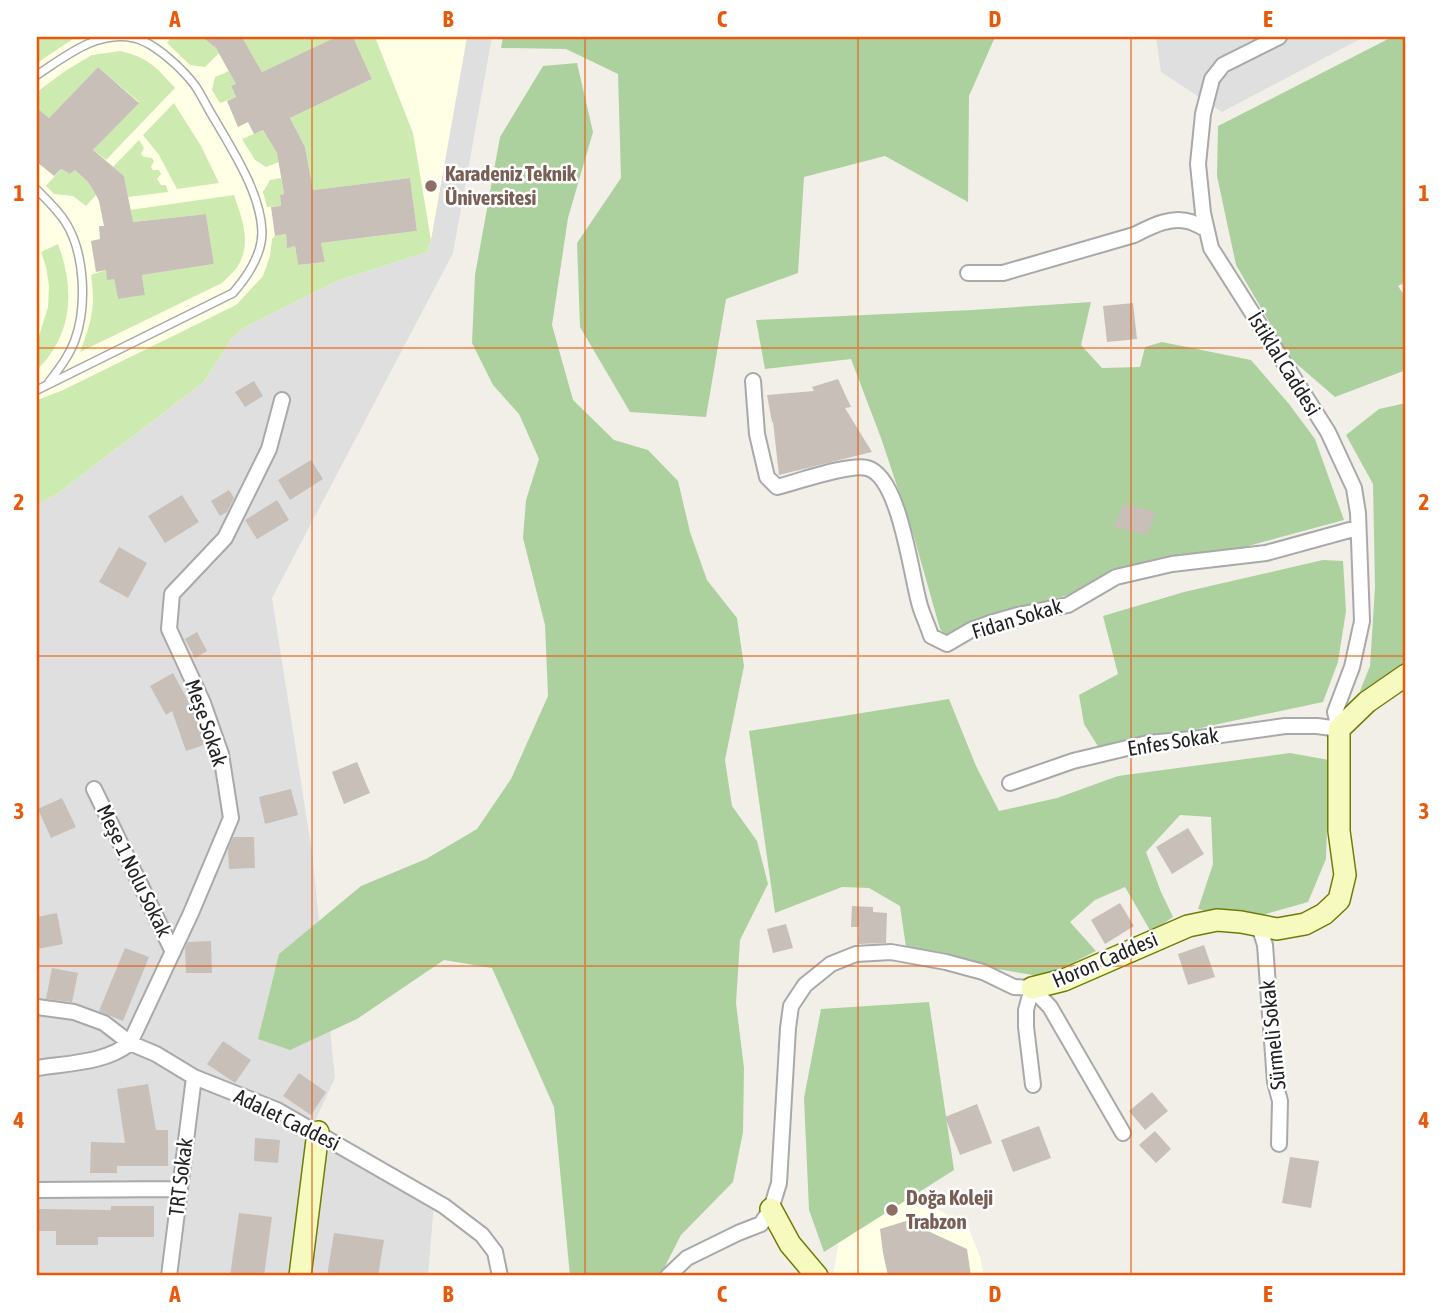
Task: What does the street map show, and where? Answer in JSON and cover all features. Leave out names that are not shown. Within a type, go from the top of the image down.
[{"type":"street","name":"İstiklal Caddesi","points":[[1279,37],[1223,65],[1212,79],[1203,114],[1198,164],[1203,212],[1211,248],[1328,432],[1354,488],[1362,621],[1352,667],[1335,712],[1339,729]]},
{"type":"street","points":[[968,273],[1003,273],[1173,221],[1188,221],[1207,230]]},
{"type":"street","name":"Fidan Sokak","points":[[752,381],[757,434],[767,477],[777,487],[855,466],[870,468],[883,480],[895,503],[920,606],[932,636],[947,644],[990,623],[1068,604],[1116,578],[1172,564],[1266,552],[1357,528]]},
{"type":"street","name":"Meşe Sokak","points":[[130,1042],[173,952],[231,818],[221,754],[203,703],[169,629],[172,594],[225,538],[269,449],[282,400]]},
{"type":"street","points":[[1339,729],[1367,702],[1406,675]]},
{"type":"street","name":"Enfes Sokak","points":[[1010,783],[1073,761],[1147,743],[1286,726],[1339,729]]},
{"type":"street","name":"Horon Caddesi","points":[[771,1209],[779,1183],[790,1006],[804,985],[831,964],[856,954],[891,952],[946,962],[983,972],[1014,987],[1032,988],[1064,980],[1188,926],[1217,920],[1277,929],[1305,924],[1324,914],[1339,900],[1345,875],[1339,831],[1339,729]]},
{"type":"street","name":"Meşe 1 Nolu Sokak","points":[[94,789],[173,952]]},
{"type":"street","name":"Sürmeli Sokak","points":[[1259,926],[1265,946],[1275,1082],[1280,1101],[1279,1144]]},
{"type":"street","points":[[1033,1085],[1026,1027],[1026,1010],[1032,988],[1051,1007],[1123,1133]]},
{"type":"street","points":[[37,1006],[74,1012],[104,1023],[130,1042],[119,1052],[81,1062],[37,1068]]},
{"type":"street","name":"Adalet Caddesi","points":[[130,1042],[194,1077],[277,1110],[444,1206],[482,1235],[495,1252],[500,1276]]},
{"type":"street","name":"TRT Sokak","points":[[169,1276],[194,1077]]},
{"type":"street","points":[[300,1276],[318,1132]]},
{"type":"street","points":[[37,1190],[179,1189]]},
{"type":"street","points":[[671,1275],[687,1258],[761,1224],[771,1209],[790,1244],[817,1276]]},
{"type":"lane","points":[[37,75],[92,41],[113,37],[135,38],[159,49],[194,85],[225,136],[248,181],[259,214],[262,234],[258,254],[247,276],[233,293],[37,390]]},
{"type":"lane","points":[[37,190],[50,202],[73,237],[83,288],[82,312],[75,339],[64,362],[47,385]]},
{"type":"shaded area","points":[[37,37],[492,37],[453,253],[272,598],[312,852],[335,1078],[314,1123],[435,1191],[428,1276],[37,1276]]},
{"type":"shaded area","points":[[37,37],[467,37],[427,252],[337,281],[245,327],[231,339],[204,382],[57,494],[37,505]]},
{"type":"shaded area","points":[[1156,37],[1364,37],[1222,112],[1161,72]]},
{"type":"shaded area","name":"Doğa Koleji Trabzon","points":[[907,1191],[968,1227],[984,1276],[833,1276],[847,1193]]},
{"type":"green space","points":[[76,37],[37,63],[37,38]]},
{"type":"green space","points":[[171,37],[202,37],[219,53],[205,67],[190,65],[167,43]]},
{"type":"green space","points":[[242,37],[336,37],[262,72]]},
{"type":"green space","points":[[353,37],[375,37],[413,133],[431,240],[427,252],[337,281],[245,327],[231,339],[204,382],[57,494],[37,505],[37,400],[61,391],[236,305],[263,276],[275,236],[286,234],[287,247],[295,246],[298,265],[325,262],[321,243],[417,231],[410,178],[313,190],[305,147],[290,118],[372,79]]},
{"type":"green space","points":[[503,37],[995,37],[969,96],[968,202],[885,156],[804,177],[798,273],[726,299],[706,417],[630,412],[580,327],[577,243],[621,178],[618,74],[566,49],[501,48]]},
{"type":"green space","points":[[1392,37],[1406,37],[1406,282],[1398,286],[1406,298],[1406,370],[1335,397],[1291,359],[1236,265],[1217,176],[1218,126]]},
{"type":"green space","points":[[120,51],[138,56],[151,64],[175,88],[106,160],[93,150],[139,102],[98,67],[49,118],[37,108],[37,92],[92,55]]},
{"type":"green space","points":[[577,63],[593,132],[568,218],[552,325],[573,400],[614,440],[648,450],[678,481],[690,532],[707,580],[737,618],[744,666],[725,760],[732,806],[757,841],[768,884],[740,940],[736,1003],[744,1068],[743,1132],[733,1182],[681,1235],[660,1276],[570,1276],[554,1107],[492,968],[444,960],[357,1019],[290,1050],[258,1039],[279,954],[361,886],[426,859],[477,829],[511,779],[548,696],[545,625],[523,538],[526,500],[539,459],[519,414],[493,385],[472,343],[475,275],[500,137],[543,66]]},
{"type":"green space","points":[[229,71],[236,84],[231,87],[236,97],[220,103],[212,90],[215,77]]},
{"type":"green space","points":[[174,103],[201,146],[219,183],[177,189],[159,155],[143,135]]},
{"type":"green space","points":[[263,130],[277,153],[279,162],[266,167],[255,160],[242,139]]},
{"type":"green space","points":[[139,140],[144,148],[141,154],[152,158],[154,161],[151,167],[153,170],[159,170],[161,174],[157,179],[161,185],[166,185],[168,192],[128,197],[124,176],[113,167]]},
{"type":"green space","points":[[61,169],[70,174],[75,170],[88,182],[96,195],[86,206],[73,196],[54,194],[46,186]]},
{"type":"green space","points":[[281,178],[284,194],[280,195],[281,206],[267,207],[263,192],[270,180]]},
{"type":"green space","points":[[234,195],[245,239],[242,257],[230,275],[222,283],[80,352],[92,315],[91,275],[106,270],[114,279],[118,299],[145,295],[142,275],[214,264],[206,214],[133,222],[130,210]]},
{"type":"green space","points":[[58,244],[67,278],[67,311],[58,342],[37,370],[37,342],[48,307],[49,286],[41,252]]},
{"type":"green space","points":[[1091,302],[1081,345],[1102,368],[1140,367],[1145,347],[1162,342],[1251,360],[1315,439],[1344,520],[1013,610],[953,642],[940,629],[914,537],[851,359],[765,369],[756,320]]},
{"type":"green space","points":[[1406,403],[1406,666],[1356,701],[1370,666],[1375,587],[1373,484],[1346,435],[1379,409]]},
{"type":"green space","points":[[1323,560],[1343,561],[1346,611],[1338,662],[1323,702],[1101,751],[1084,724],[1079,695],[1118,674],[1103,616],[1184,592]]},
{"type":"green space","points":[[949,699],[976,766],[999,811],[1057,798],[1118,776],[1290,753],[1329,760],[1326,859],[1308,902],[1245,920],[1198,909],[1213,864],[1211,817],[1180,815],[1146,852],[1173,917],[1151,932],[1125,887],[1095,900],[1070,922],[1096,951],[1045,977],[907,954],[900,906],[869,888],[842,887],[775,913],[749,731]]},
{"type":"green space","points":[[929,1002],[954,1170],[824,1252],[809,1210],[804,1098],[821,1009]]},
{"type":"building","points":[[202,37],[242,37],[262,72],[336,37],[353,37],[372,79],[290,118],[305,147],[313,190],[410,178],[417,231],[321,243],[325,262],[298,265],[295,246],[287,248],[286,234],[275,236],[271,207],[281,206],[280,195],[284,194],[277,153],[263,130],[254,134],[248,122],[238,127],[227,101],[236,97],[231,86],[236,84],[216,48]]},
{"type":"building","points":[[98,67],[139,103],[93,150],[124,176],[133,222],[206,214],[214,264],[142,275],[145,295],[118,299],[114,279],[107,280],[106,270],[96,272],[91,241],[100,239],[99,226],[104,226],[96,195],[88,182],[75,170],[70,174],[61,169],[54,176],[37,162],[37,108],[49,118]]},
{"type":"building","points":[[1133,303],[1137,339],[1107,342],[1103,306]]},
{"type":"building","points":[[838,379],[851,407],[845,408],[872,452],[779,475],[767,395],[814,391],[812,387]]},
{"type":"building","points":[[254,381],[263,396],[245,407],[235,392]]},
{"type":"building","points":[[311,460],[323,479],[290,500],[278,480]]},
{"type":"building","points":[[229,490],[234,498],[227,512],[220,516],[211,501]]},
{"type":"building","points":[[182,495],[199,522],[165,543],[148,516]]},
{"type":"building","points":[[277,500],[289,520],[257,539],[245,520]]},
{"type":"building","points":[[1123,504],[1155,511],[1148,535],[1114,527]]},
{"type":"building","points":[[119,547],[147,563],[128,598],[99,582]]},
{"type":"building","points":[[197,632],[207,651],[195,658],[185,639]]},
{"type":"building","points":[[173,673],[198,719],[207,744],[186,751],[172,711],[166,715],[150,686]]},
{"type":"building","points":[[357,762],[370,793],[344,804],[332,772]]},
{"type":"building","points":[[291,789],[298,815],[265,824],[259,797]]},
{"type":"building","points":[[62,798],[76,827],[51,838],[38,809]]},
{"type":"building","points":[[1188,828],[1204,854],[1172,874],[1156,847]]},
{"type":"building","points":[[233,837],[254,837],[255,868],[229,869],[228,849]]},
{"type":"building","points":[[1120,903],[1134,926],[1105,944],[1091,920]]},
{"type":"building","points":[[852,906],[873,907],[873,912],[887,913],[886,943],[858,944],[859,927],[851,927]]},
{"type":"building","points":[[57,913],[63,944],[37,949],[37,917]]},
{"type":"building","points":[[786,924],[793,948],[773,953],[767,929]]},
{"type":"building","points":[[211,941],[212,973],[186,973],[185,948],[188,942]]},
{"type":"building","points":[[1204,945],[1215,977],[1188,985],[1178,954]]},
{"type":"building","points":[[125,948],[149,957],[123,1021],[99,1011]]},
{"type":"building","points":[[52,968],[78,973],[72,1002],[46,999]]},
{"type":"building","points":[[223,1041],[251,1060],[235,1083],[207,1064]]},
{"type":"building","points":[[299,1073],[326,1092],[311,1115],[283,1096]]},
{"type":"building","points":[[148,1084],[156,1130],[168,1130],[168,1166],[117,1166],[117,1173],[90,1173],[91,1142],[125,1143],[117,1089]]},
{"type":"building","points":[[1152,1092],[1168,1111],[1145,1130],[1129,1111]]},
{"type":"building","points":[[977,1104],[992,1143],[960,1155],[945,1117]]},
{"type":"building","points":[[1039,1126],[1051,1158],[1013,1172],[1001,1140]]},
{"type":"building","points":[[1155,1131],[1171,1149],[1156,1163],[1139,1145]]},
{"type":"building","points":[[255,1138],[280,1140],[278,1163],[254,1161]]},
{"type":"building","points":[[1290,1157],[1319,1161],[1311,1208],[1282,1203]]},
{"type":"building","points":[[111,1206],[154,1206],[154,1237],[98,1237],[98,1245],[56,1245],[56,1231],[37,1231],[37,1209],[111,1210]]},
{"type":"building","points":[[239,1213],[272,1217],[264,1276],[230,1276]]},
{"type":"building","points":[[906,1221],[967,1249],[971,1276],[888,1276],[880,1229]]},
{"type":"building","points":[[334,1233],[384,1240],[378,1276],[327,1276]]},
{"type":"place","name":"Karadeniz Teknik Üniversitesi","points":[[431,186]]},
{"type":"place","name":"Doğa Koleji Trabzon","points":[[892,1210]]}]
